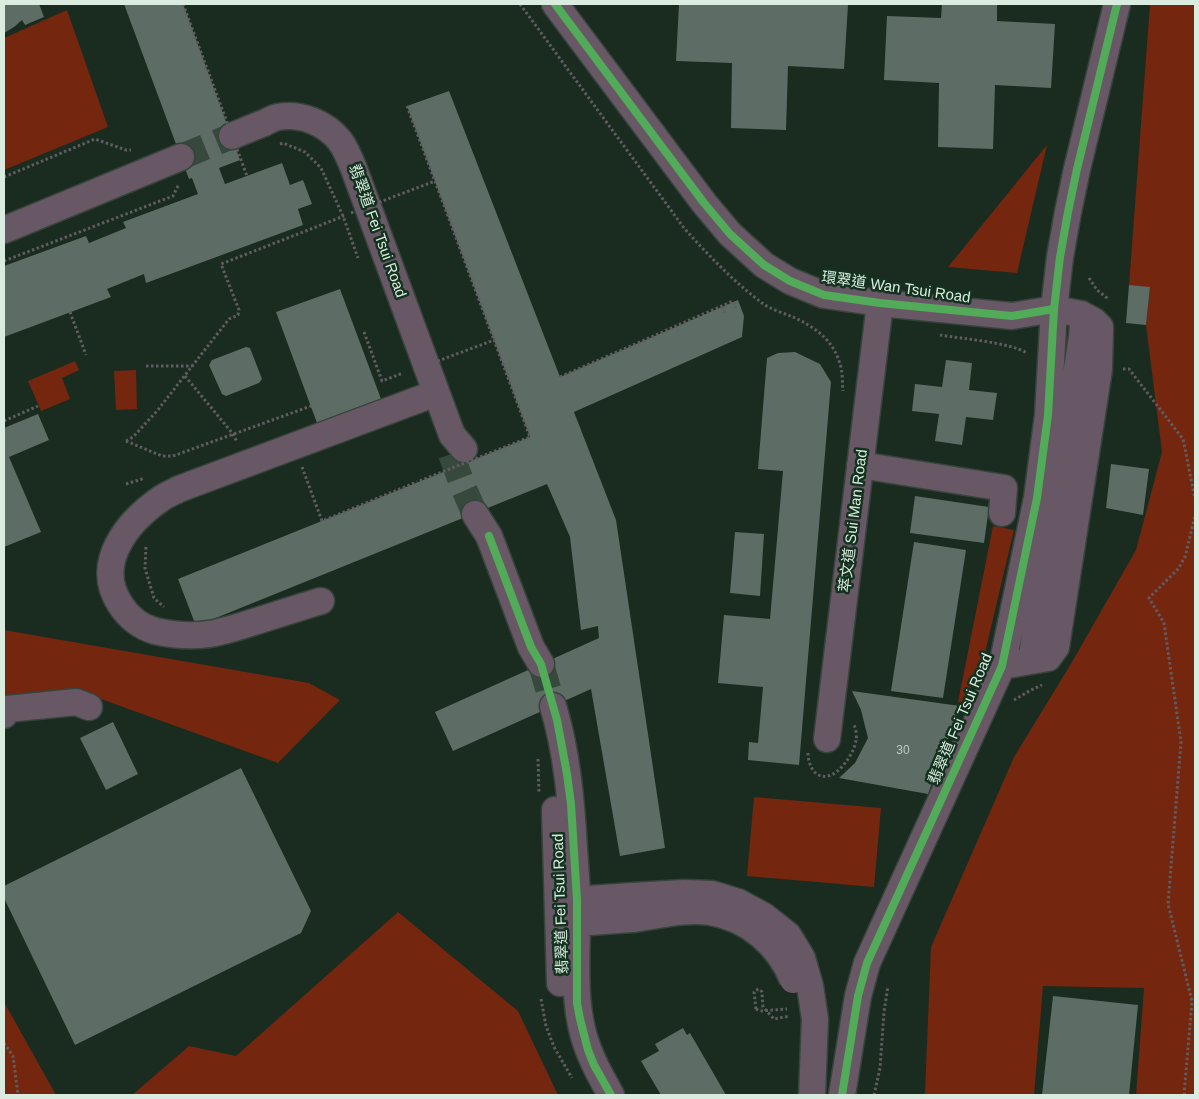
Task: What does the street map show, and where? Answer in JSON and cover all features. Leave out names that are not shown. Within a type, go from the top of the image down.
[{"type":"street","name":"環翠道 Wan Tsui Road","points":[[555,4],[704,203],[730,234],[764,265],[784,277],[824,295],[880,303],[1012,316],[1054,309],[1081,314],[1083,324],[1082,337],[1031,662],[1002,666]]},
{"type":"street","points":[[1054,309],[1068,212],[1117,4]]},
{"type":"street","name":"翡翠道 Fei Tsui Road","points":[[232,136],[277,117],[290,116],[304,118],[317,123],[340,142],[354,168],[456,446]]},
{"type":"street","points":[[4,230],[181,169]]},
{"type":"street","name":"萃文道 Sui Man Road","points":[[818,742],[860,465],[880,303]]},
{"type":"street","name":"翡翠道 Fei Tsui Road","points":[[842,1095],[858,996],[866,963],[1002,666],[1037,498],[1048,415],[1054,309]]},
{"type":"street","points":[[321,601],[223,632],[188,635],[155,630],[143,626],[122,608],[110,582],[112,557],[125,532],[134,520],[163,497],[179,489],[436,393]]},
{"type":"street","points":[[860,465],[1005,480],[1002,513]]},
{"type":"street","points":[[481,511],[533,660]]},
{"type":"street","points":[[4,715],[7,709],[76,702],[90,707]]},
{"type":"street","name":"翡翠道 Fei Tsui Road","points":[[548,708],[577,1003],[588,1050],[607,1087]]},
{"type":"street","points":[[633,908],[684,893],[712,894],[738,902],[764,916],[788,935],[802,958],[812,994],[815,1019],[812,1095]]},
{"type":"street","points":[[567,912],[633,908],[709,912],[735,919],[755,930],[778,953],[788,968],[796,986],[801,1022],[798,1095]]},
{"type":"path","points":[[183,4],[247,176]]},
{"type":"path","points":[[520,4],[684,228],[704,251],[732,279],[764,304],[820,332],[831,345],[840,361],[843,391]]},
{"type":"path","points":[[301,464],[322,521],[530,437],[407,106]]},
{"type":"path","points":[[4,177],[95,139],[126,150],[137,150]]},
{"type":"path","points":[[274,144],[283,143],[306,152],[321,168],[343,216]]},
{"type":"path","points":[[4,261],[173,196],[181,169]]},
{"type":"path","points":[[311,406],[173,456],[162,456],[126,441],[134,437],[157,411],[229,319],[238,315],[240,310],[222,264],[435,181]]},
{"type":"path","points":[[560,377],[733,301],[736,308]]},
{"type":"path","points":[[723,306],[725,312]]},
{"type":"path","points":[[70,312],[86,355]]},
{"type":"path","points":[[364,332],[382,381],[494,340]]},
{"type":"path","points":[[933,334],[1002,345],[1021,350],[1031,356]]},
{"type":"path","points":[[146,366],[192,366]]},
{"type":"path","points":[[1119,369],[1129,369],[1183,439],[1195,499]]},
{"type":"path","points":[[185,376],[242,449]]},
{"type":"path","points":[[4,421],[38,406]]},
{"type":"path","points":[[1184,1095],[1192,1001],[1168,904],[1181,742],[1164,623],[1149,598],[1178,569],[1186,556],[1195,516]]},
{"type":"path","points":[[146,542],[145,568],[154,598],[168,611]]},
{"type":"path","points":[[818,742],[808,756],[811,770],[827,777],[848,760],[856,741],[856,729],[852,719]]},
{"type":"path","points":[[763,1007],[762,992],[756,990],[754,992],[756,1009],[760,1011],[787,1010]]},
{"type":"path","points":[[786,1003],[789,1022]]},
{"type":"path","points":[[4,1043],[12,1056],[18,1095]]},
{"type":"shaded area","points":[[1150,4],[1195,4],[1195,1095],[1136,1095],[1144,988],[1043,986],[1034,1095],[924,1095],[931,947],[1014,757],[1072,662],[1136,550],[1162,452],[1146,325],[1150,288],[1129,285]]},
{"type":"shaded area","points":[[67,10],[108,127],[4,170],[4,38]]},
{"type":"shaded area","points":[[1047,145],[1017,273],[948,267]]},
{"type":"shaded area","points":[[75,361],[79,370],[62,378],[70,399],[41,411],[28,381]]},
{"type":"shaded area","points":[[136,370],[137,409],[116,410],[114,371]]},
{"type":"shaded area","points":[[993,526],[1014,530],[984,657],[964,703],[958,702]]},
{"type":"shaded area","points":[[4,630],[309,683],[340,700],[278,763],[76,690],[4,702]]},
{"type":"shaded area","points":[[754,797],[881,808],[874,887],[747,876]]},
{"type":"shaded area","points":[[398,912],[518,1011],[558,1095],[132,1095],[189,1046],[236,1056]]},
{"type":"shaded area","points":[[4,1002],[56,1095],[4,1095]]},
{"type":"building","points":[[4,4],[39,4],[44,17],[25,25],[22,20],[4,33]]},
{"type":"building","points":[[124,4],[183,4],[240,160],[219,168],[225,184],[282,163],[290,185],[303,180],[312,204],[298,209],[303,225],[146,283],[144,274],[107,289],[111,297],[4,337],[4,266],[86,236],[89,243],[126,228],[123,222],[198,194],[192,178],[189,179]]},
{"type":"building","points":[[679,4],[848,5],[844,69],[788,66],[786,130],[731,128],[732,63],[676,61]]},
{"type":"building","points":[[942,4],[997,4],[997,21],[1055,24],[1051,88],[995,85],[993,149],[938,147],[939,83],[884,80],[887,16],[941,18]]},
{"type":"building","points":[[449,91],[560,377],[738,300],[744,316],[742,337],[574,412],[616,520],[665,848],[620,856],[591,689],[453,751],[435,712],[599,638],[598,626],[581,630],[570,537],[547,484],[196,626],[178,579],[530,437],[407,106]]},
{"type":"building","points":[[1129,285],[1150,287],[1146,325],[1126,323]]},
{"type":"building","points":[[340,289],[381,399],[317,423],[276,312]]},
{"type":"building","points":[[246,347],[250,348],[262,379],[259,383],[226,396],[222,394],[209,365],[212,360]]},
{"type":"building","points":[[795,352],[820,364],[831,382],[799,765],[748,760],[749,742],[758,743],[763,687],[718,683],[724,615],[770,619],[783,471],[758,469],[767,358],[778,353]]},
{"type":"building","points":[[946,360],[972,363],[969,390],[997,393],[993,420],[966,417],[962,445],[935,441],[939,414],[912,411],[915,384],[942,387]]},
{"type":"building","points":[[38,414],[49,440],[9,457],[41,532],[4,547],[4,428]]},
{"type":"building","points":[[1111,464],[1149,469],[1143,515],[1106,508]]},
{"type":"building","points":[[915,496],[989,507],[984,543],[910,533]]},
{"type":"building","points":[[735,532],[764,534],[760,596],[730,593]]},
{"type":"building","points":[[914,542],[966,550],[943,698],[891,691]]},
{"type":"building","points":[[852,691],[960,706],[928,794],[839,778],[855,763],[868,738],[861,710]]},
{"type":"building","points":[[113,722],[138,774],[106,790],[80,738]]},
{"type":"building","points":[[241,768],[311,911],[301,933],[75,1045],[4,898],[4,886]]},
{"type":"building","points":[[1053,996],[1138,1005],[1129,1095],[1042,1095]]},
{"type":"building","points":[[683,1028],[687,1035],[690,1033],[726,1095],[661,1095],[641,1061],[659,1051],[655,1044]]},
{"type":"tunnel","points":[[181,157],[232,136]]},
{"type":"tunnel","points":[[451,454],[475,514]]},
{"type":"tunnel","points":[[541,664],[553,706]]},
{"type":"cycle path","points":[[555,4],[704,203],[730,234],[764,265],[790,281],[824,295],[880,303],[1012,316],[1054,309]]},
{"type":"cycle path","points":[[842,1095],[858,996],[867,963],[1002,666],[1037,498],[1048,415],[1054,309],[1060,257],[1077,169],[1117,4]]},
{"type":"cycle path","points":[[489,536],[531,647],[541,664],[557,720],[571,804],[577,900],[577,1003],[588,1050],[611,1095]]}]
